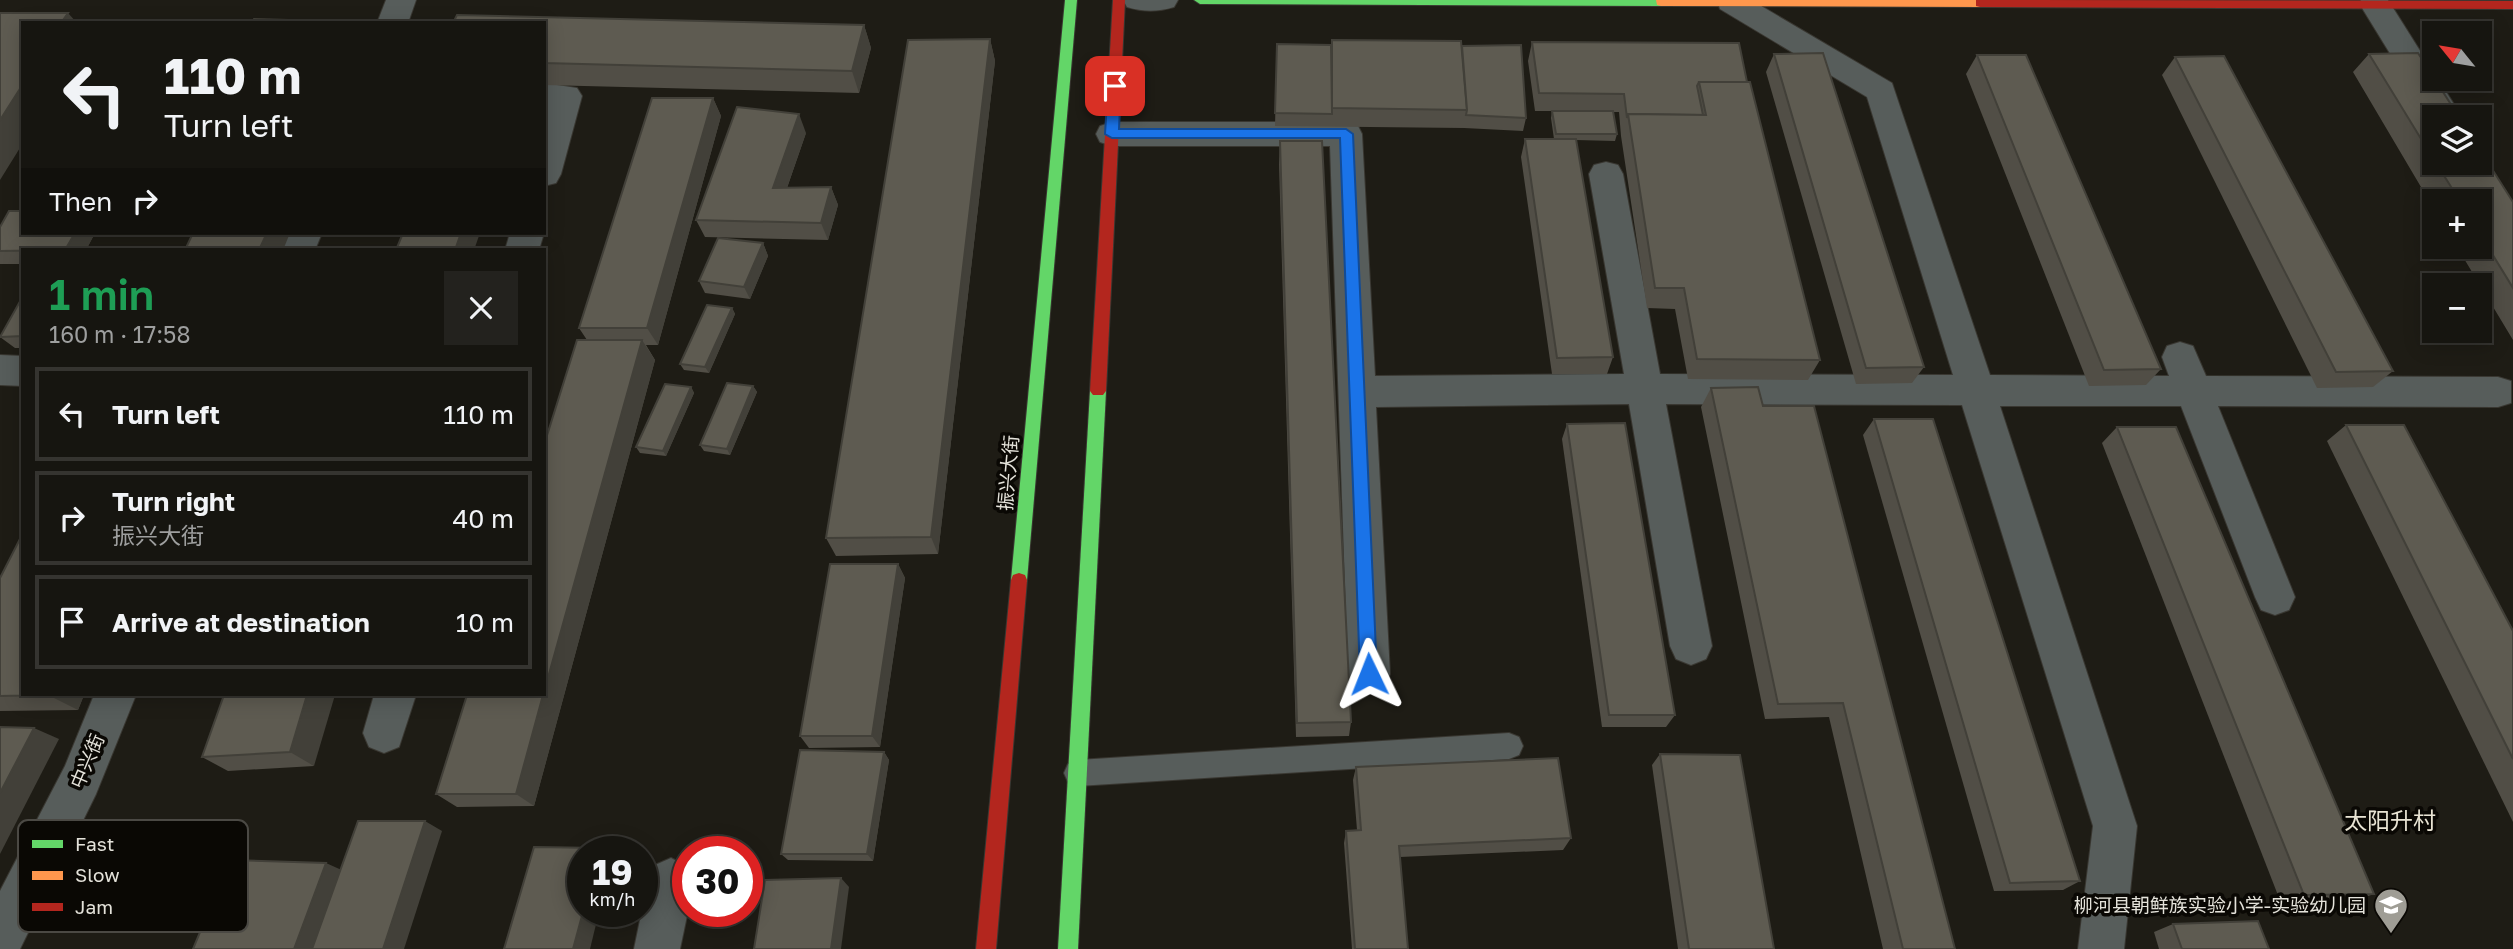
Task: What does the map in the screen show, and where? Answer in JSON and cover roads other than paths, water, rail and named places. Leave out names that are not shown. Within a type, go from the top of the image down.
[{"type":"street","points":[[393,21],[401,0]]},
{"type":"street","name":"振兴大街","points":[[986,949],[1071,0]]},
{"type":"street","points":[[1068,949],[1119,0]]},
{"type":"street","points":[[1138,0],[1163,0]]},
{"type":"street","points":[[1200,0],[2372,2],[2513,5]]},
{"type":"street","points":[[1731,2],[1881,91],[2115,826],[2102,949]]},
{"type":"street","points":[[2372,2],[2438,105]]},
{"type":"street","points":[[546,94],[566,96],[546,167]]},
{"type":"street","points":[[1112,134],[1346,134],[1369,674]]},
{"type":"street","points":[[1606,174],[1691,646]]},
{"type":"street","points":[[0,370],[21,371]]},
{"type":"street","points":[[1357,392],[1645,388],[1976,390],[2187,374],[2498,393]]},
{"type":"street","points":[[2187,374],[2276,597]]},
{"type":"street","name":"中兴街","points":[[60,820],[81,779],[115,696]]},
{"type":"street","points":[[657,949],[671,881]]},
{"type":"street","name":"中兴街","points":[[0,939],[18,903]]},
{"type":"lane","points":[[1078,773],[1509,746]]},
{"type":"place","name":"柳河县朝鲜族实验小学-实验幼儿园","points":[[2391,935]]},
{"type":"district","name":"太阳升村","points":[[2390,821]]}]
